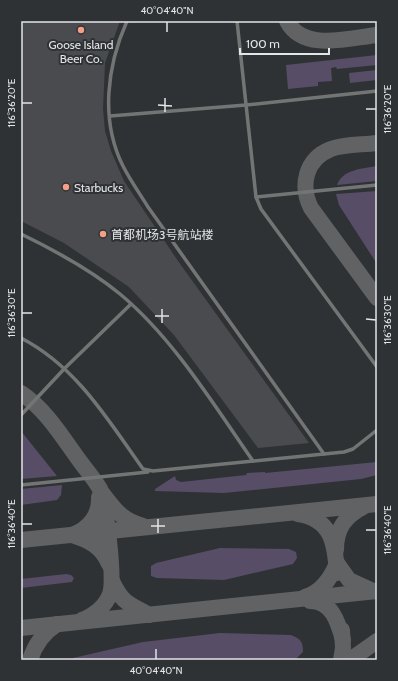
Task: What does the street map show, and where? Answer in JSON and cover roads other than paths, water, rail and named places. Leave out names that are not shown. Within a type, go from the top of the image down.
[{"type":"lane","points":[[127,21],[115,50],[109,79],[108,94],[110,116],[113,140],[117,153],[135,186],[324,454]]},
{"type":"lane","points":[[237,21],[256,197],[261,209],[377,367]]},
{"type":"lane","points":[[110,116],[246,106],[377,90]]},
{"type":"lane","points":[[256,197],[377,185]]},
{"type":"lane","points":[[21,234],[53,250],[99,278],[131,304],[163,337],[254,461]]},
{"type":"lane","points":[[21,415],[65,368],[131,304]]},
{"type":"lane","points":[[21,338],[65,368],[101,408],[144,469],[153,471]]},
{"type":"lane","points":[[21,485],[324,454],[353,449],[377,430]]},
{"type":"place","name":"Goose Island Beer Co.","points":[[81,30]]},
{"type":"place","name":"Starbucks","points":[[66,187]]},
{"type":"place","name":"首都机场3号航站楼","points":[[103,234]]}]
